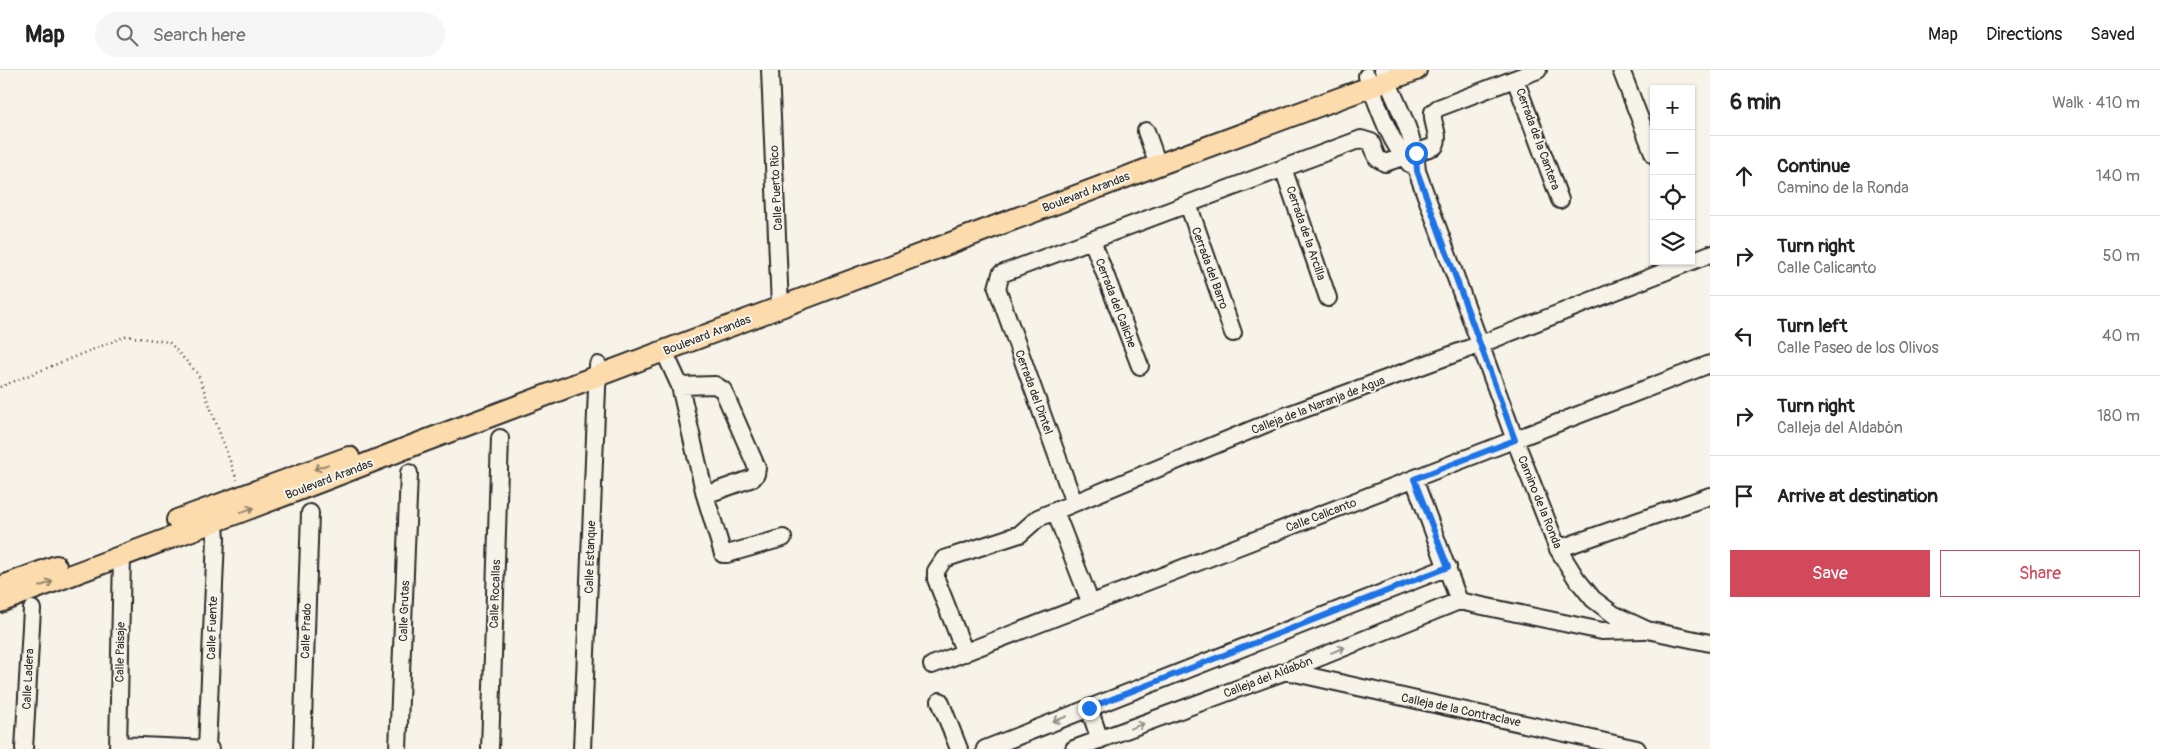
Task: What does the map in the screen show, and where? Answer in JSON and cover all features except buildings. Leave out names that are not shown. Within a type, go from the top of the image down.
[{"type":"main road","name":"Boulevard Arandas","points":[[0,586],[215,514],[1378,77],[1416,70]]},
{"type":"main road","name":"Boulevard Arandas","points":[[0,602],[122,555],[215,514],[243,496],[597,370],[664,351],[780,302]]},
{"type":"street","name":"Calle Puerto Rico","points":[[770,70],[780,302]]},
{"type":"street","points":[[1092,240],[1361,139],[1371,142],[1377,158],[1380,162],[1384,163],[1435,146],[1438,142],[1432,119],[1433,112],[1438,108],[1538,70]]},
{"type":"street","points":[[1621,70],[1650,145]]},
{"type":"street","name":"Camino de la Ronda","points":[[1378,77],[1417,171],[1515,440],[1558,549],[1576,578],[1593,599],[1613,614],[1647,630]]},
{"type":"street","name":"Cerrada de la Cantera","points":[[1515,79],[1560,200]]},
{"type":"street","points":[[1146,130],[1156,161]]},
{"type":"street","name":"Cerrada de la Arcilla","points":[[1283,168],[1328,298]]},
{"type":"street","name":"Cerrada del Barro","points":[[1188,204],[1233,333]]},
{"type":"street","name":"Cerrada del Dintel","points":[[1074,503],[996,288],[1001,274],[1092,240]]},
{"type":"street","name":"Cerrada del Caliche","points":[[1092,240],[1140,366]]},
{"type":"street","name":"Calleja de la Naranja de Agua","points":[[965,653],[936,579],[936,570],[944,559],[1020,534],[1038,518],[1284,416],[1481,344],[1710,254]]},
{"type":"street","points":[[664,351],[680,386],[705,495],[722,554],[783,538]]},
{"type":"street","name":"Calle Calicanto","points":[[932,665],[1710,364]]},
{"type":"street","name":"Calle Estanque","points":[[582,749],[597,370]]},
{"type":"street","points":[[680,386],[715,385],[723,390],[757,468],[753,478],[705,495]]},
{"type":"street","name":"Calle Rocallas","points":[[490,749],[500,438]]},
{"type":"street","name":"Calle Grutas","points":[[398,749],[409,473]]},
{"type":"street","points":[[1414,479],[1459,601]]},
{"type":"street","points":[[1558,549],[1710,496]]},
{"type":"street","points":[[1055,511],[1091,604]]},
{"type":"street","name":"Calle Prado","points":[[302,749],[310,513]]},
{"type":"street","name":"Calle Fuente","points":[[208,749],[215,514]]},
{"type":"street","name":"Calle Paisaje","points":[[118,747],[122,555]]},
{"type":"street","points":[[985,749],[1448,567]]},
{"type":"street","name":"Camino de la Ronda","points":[[1459,601],[1602,631],[1647,630],[1710,643]]},
{"type":"street","name":"Calleja del Aldabón","points":[[1074,749],[1286,671],[1459,601]]},
{"type":"street","name":"Calle Ladera","points":[[24,749],[32,609]]},
{"type":"street","name":"Calleja de la Contraclave","points":[[1286,671],[1637,749]]},
{"type":"street","points":[[940,701],[959,749]]},
{"type":"street","points":[[1089,708],[1100,740]]},
{"type":"street","points":[[118,747],[208,749]]},
{"type":"path","points":[[0,386],[126,336],[169,342],[198,374],[243,496]]},
{"type":"route","points":[[1089,708],[1448,567],[1414,479],[1515,440],[1417,171],[1416,153]]}]
